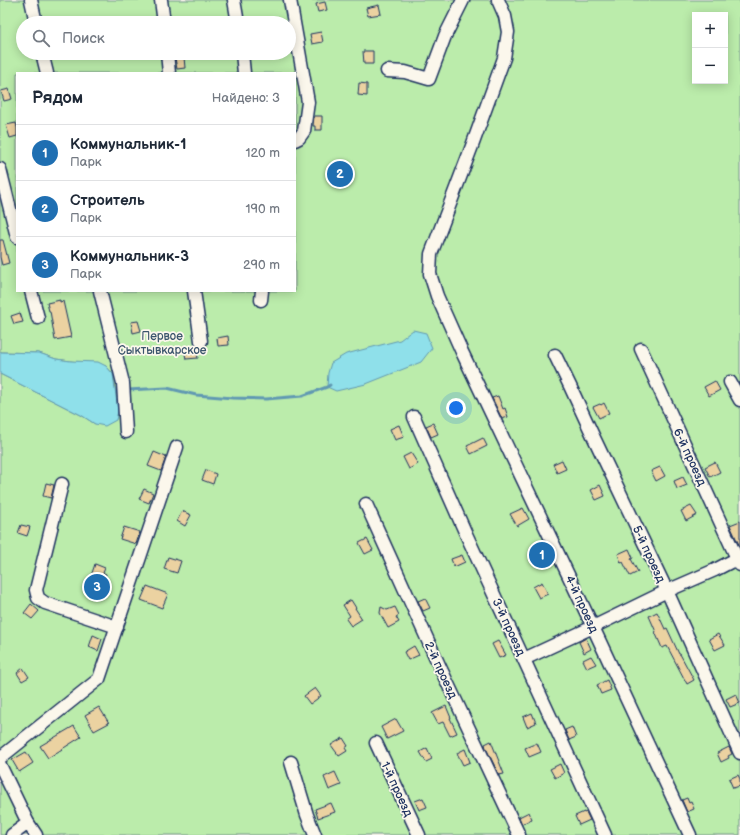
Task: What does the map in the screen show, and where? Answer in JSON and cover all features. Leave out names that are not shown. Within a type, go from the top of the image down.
[{"type":"street","points":[[31,0],[34,16]]},
{"type":"street","points":[[161,0],[163,16]]},
{"type":"street","points":[[234,0],[237,16]]},
{"type":"street","points":[[290,0],[293,16]]},
{"type":"street","points":[[388,71],[405,72],[429,79],[445,36],[463,0]]},
{"type":"street","name":"4-й проезд","points":[[498,0],[505,16],[508,32],[504,58],[431,254],[430,274],[437,296],[462,352],[690,835]]},
{"type":"street","points":[[296,34],[308,102],[304,131],[296,140]]},
{"type":"street","points":[[44,60],[47,72]]},
{"type":"street","points":[[168,60],[169,72]]},
{"type":"street","points":[[243,60],[244,72]]},
{"type":"street","points":[[0,169],[16,232]]},
{"type":"street","points":[[31,292],[38,318]]},
{"type":"street","points":[[100,292],[123,383],[126,432]]},
{"type":"street","points":[[194,292],[200,341]]},
{"type":"street","name":"6-й проезд","points":[[641,349],[739,560]]},
{"type":"street","name":"5-й проезд","points":[[555,355],[667,591],[740,753]]},
{"type":"street","points":[[730,382],[740,400]]},
{"type":"street","name":"3-й проезд","points":[[414,417],[466,534],[605,835]]},
{"type":"street","points":[[0,758],[99,679],[177,447]]},
{"type":"street","points":[[62,484],[36,590],[38,598],[45,603],[117,627]]},
{"type":"street","name":"2-й проезд","points":[[366,504],[439,665],[519,835]]},
{"type":"street","points":[[524,659],[667,591],[739,560]]},
{"type":"street","name":"1-й проезд","points":[[376,743],[419,835]]},
{"type":"street","points":[[291,762],[306,815],[315,835]]},
{"type":"street","points":[[0,765],[28,823],[36,835]]},
{"type":"street","points":[[12,835],[28,823]]},
{"type":"green space","name":"Первое Сыктывкарское","points":[[0,0],[740,0],[740,835],[0,835],[0,374],[81,415],[95,424],[118,411],[113,374],[106,366],[56,359],[39,353],[0,352]]},
{"type":"water","points":[[413,330],[426,333],[432,348],[421,362],[366,384],[336,391],[327,387],[328,373],[331,363],[346,354],[400,340]]},
{"type":"water","points":[[0,352],[39,353],[56,359],[98,362],[106,366],[113,374],[118,411],[116,420],[105,426],[95,424],[81,415],[0,374]]},
{"type":"building","points":[[325,2],[327,10],[318,12],[316,4]]},
{"type":"building","points":[[379,5],[381,14],[368,16],[366,8]]},
{"type":"building","points":[[321,32],[323,42],[312,44],[310,34]]},
{"type":"building","points":[[363,51],[373,51],[373,64],[364,64]]},
{"type":"building","points":[[175,60],[184,60],[185,68],[177,69]]},
{"type":"building","points":[[359,83],[367,84],[367,96],[358,95]]},
{"type":"building","points":[[9,89],[12,99],[4,101],[1,91]]},
{"type":"building","points":[[314,116],[322,116],[322,130],[315,130],[315,126],[313,126]]},
{"type":"building","points":[[16,123],[16,136],[10,138],[6,125]]},
{"type":"building","points":[[0,240],[3,240],[9,263],[2,265],[0,257]]},
{"type":"building","points":[[60,300],[60,302],[63,301],[71,337],[55,340],[50,311],[47,303]]},
{"type":"building","points":[[20,313],[23,322],[14,324],[11,316]]},
{"type":"building","points":[[138,321],[141,331],[133,333],[131,322]]},
{"type":"building","points":[[228,336],[229,345],[218,346],[217,338]]},
{"type":"building","points":[[196,347],[198,358],[186,359],[184,349]]},
{"type":"building","points":[[715,381],[720,390],[709,396],[704,387]]},
{"type":"building","points":[[498,396],[508,417],[502,419],[492,398]]},
{"type":"building","points":[[604,403],[609,413],[599,418],[593,407]]},
{"type":"building","points":[[433,423],[438,434],[431,437],[426,426]]},
{"type":"building","points":[[399,425],[404,437],[395,440],[390,429]]},
{"type":"building","points":[[483,438],[487,446],[471,454],[467,446]]},
{"type":"building","points":[[154,452],[166,457],[161,471],[148,466]]},
{"type":"building","points":[[411,453],[418,464],[409,469],[403,457]]},
{"type":"building","points":[[562,460],[566,469],[557,473],[553,464]]},
{"type":"building","points":[[715,462],[720,472],[710,477],[705,467]]},
{"type":"building","points":[[660,467],[665,476],[656,481],[651,471]]},
{"type":"building","points":[[206,470],[216,474],[213,484],[202,480]]},
{"type":"building","points":[[683,477],[687,485],[677,489],[674,481]]},
{"type":"building","points":[[46,483],[54,485],[51,498],[43,496]]},
{"type":"building","points":[[600,485],[605,496],[596,500],[591,490]]},
{"type":"building","points":[[144,489],[153,493],[149,503],[139,499]]},
{"type":"building","points":[[691,506],[697,515],[686,521],[681,511]]},
{"type":"building","points":[[523,508],[529,519],[517,526],[510,514]]},
{"type":"building","points":[[182,511],[191,515],[185,526],[177,521]]},
{"type":"building","points":[[740,521],[740,547],[730,525]]},
{"type":"building","points":[[21,525],[30,527],[27,536],[18,533]]},
{"type":"building","points":[[124,527],[140,532],[136,544],[120,539]]},
{"type":"building","points":[[367,539],[373,550],[365,554],[359,543]]},
{"type":"building","points":[[542,549],[546,560],[538,563],[533,553]]},
{"type":"building","points":[[629,549],[633,558],[631,559],[638,572],[630,576],[623,562],[621,563],[618,554]]},
{"type":"building","points":[[462,555],[465,562],[454,567],[451,559]]},
{"type":"building","points":[[168,557],[181,561],[177,573],[164,569]]},
{"type":"building","points":[[95,564],[105,568],[103,573],[106,574],[101,587],[89,582]]},
{"type":"building","points":[[542,582],[548,594],[539,598],[533,587]]},
{"type":"building","points":[[147,586],[168,594],[162,608],[141,600]]},
{"type":"building","points":[[425,598],[430,608],[423,611],[418,601]]},
{"type":"building","points":[[351,600],[362,619],[351,626],[346,619],[350,616],[343,605]]},
{"type":"building","points":[[31,604],[39,611],[32,619],[24,613]]},
{"type":"building","points":[[381,607],[387,610],[395,607],[399,615],[396,617],[399,622],[388,628],[380,613]]},
{"type":"building","points":[[657,612],[694,680],[687,684],[667,646],[662,648],[655,632],[649,616]]},
{"type":"building","points":[[718,634],[725,645],[715,650],[709,639]]},
{"type":"building","points":[[93,635],[102,639],[98,651],[89,647]]},
{"type":"building","points":[[586,638],[591,649],[584,653],[579,642]]},
{"type":"building","points":[[498,641],[506,655],[499,658],[492,644]]},
{"type":"building","points":[[414,646],[419,655],[408,660],[404,652]]},
{"type":"building","points":[[591,656],[596,664],[587,668],[583,660]]},
{"type":"building","points":[[23,668],[29,677],[22,681],[17,673]]},
{"type":"building","points":[[607,680],[611,690],[601,694],[597,685]]},
{"type":"building","points":[[315,688],[321,696],[310,704],[304,696]]},
{"type":"building","points":[[736,694],[740,703],[730,707],[726,699]]},
{"type":"building","points":[[446,706],[457,733],[450,736],[443,722],[438,724],[432,713]]},
{"type":"building","points":[[99,707],[109,723],[94,731],[85,715]]},
{"type":"building","points":[[532,713],[536,723],[527,727],[523,717]]},
{"type":"building","points":[[396,719],[403,731],[387,739],[381,727]]},
{"type":"building","points":[[74,726],[81,737],[48,758],[40,746]]},
{"type":"building","points":[[572,727],[576,737],[569,740],[565,730]]},
{"type":"building","points":[[343,738],[348,746],[345,748],[347,751],[339,756],[331,745]]},
{"type":"building","points":[[491,741],[504,774],[499,775],[486,748],[485,744]]},
{"type":"building","points":[[537,743],[541,752],[529,757],[525,748]]},
{"type":"building","points":[[729,747],[732,754],[728,756],[729,758],[721,762],[717,753]]},
{"type":"building","points":[[427,748],[432,759],[426,762],[420,752]]},
{"type":"building","points":[[465,749],[470,762],[463,765],[457,753]]},
{"type":"building","points":[[26,752],[33,763],[19,772],[12,760]]},
{"type":"building","points":[[560,764],[564,773],[555,778],[550,769]]},
{"type":"building","points":[[335,772],[341,785],[329,790],[324,777]]},
{"type":"building","points":[[738,775],[740,779],[740,786],[733,788],[729,779]]},
{"type":"building","points":[[423,798],[427,807],[419,810],[415,801]]},
{"type":"building","points":[[687,798],[689,803],[691,802],[694,809],[687,812],[682,800]]},
{"type":"building","points":[[331,803],[335,812],[318,818],[315,809]]},
{"type":"building","points":[[529,812],[532,819],[522,824],[519,817]]},
{"type":"building","points":[[586,812],[590,820],[579,825],[575,816]]},
{"type":"waterway","points":[[127,390],[167,388],[196,395],[266,399],[302,396],[330,385]]},
{"type":"place","name":"Строитель","points":[[340,174]]},
{"type":"place","name":"Коммунальник-1","points":[[542,555]]},
{"type":"place","name":"Коммунальник-3","points":[[97,587]]}]
